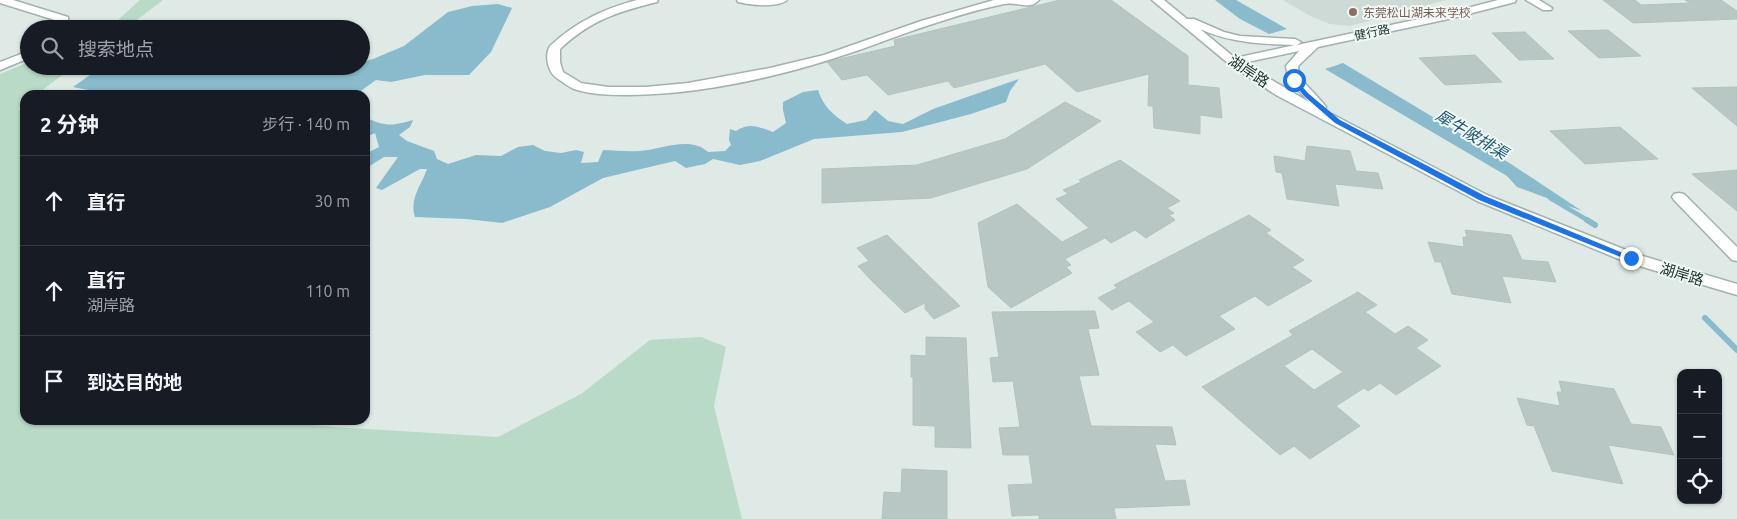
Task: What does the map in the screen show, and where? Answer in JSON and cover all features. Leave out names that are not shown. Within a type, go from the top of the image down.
[{"type":"street","points":[[2,0],[64,20]]},
{"type":"street","points":[[653,0],[608,11],[575,29],[554,48],[553,60],[558,74],[573,85],[606,91],[642,91],[715,84],[829,57],[913,27],[1006,0],[1024,3],[1034,0]]},
{"type":"street","points":[[742,0],[755,2],[782,0]]},
{"type":"street","name":"湖岸路","points":[[1156,0],[1233,62],[1280,92],[1490,202],[1631,258],[1737,290]]},
{"type":"street","name":"健行路","points":[[1233,62],[1453,15],[1511,0]]},
{"type":"street","points":[[1531,0],[1547,8]]},
{"type":"street","points":[[1173,14],[1220,34],[1240,39],[1317,43]]},
{"type":"street","points":[[1317,43],[1300,56],[1292,66],[1294,80],[1334,120]]},
{"type":"street","points":[[0,66],[20,58]]},
{"type":"street","points":[[1679,198],[1737,256]]},
{"type":"shaded area","name":"东莞松山湖未来学校","points":[[1283,0],[1446,0],[1350,26],[1330,24],[1310,16]]},
{"type":"green space","points":[[140,0],[163,0],[137,20],[118,20]]},
{"type":"green space","points":[[20,66],[20,75],[62,75],[43,90],[20,90],[20,107],[18,109],[20,110],[20,425],[314,425],[498,437],[581,394],[650,340],[701,337],[726,347],[714,406],[742,519],[0,519],[0,74]]},
{"type":"water","points":[[1215,0],[1236,0],[1287,29],[1269,34],[1240,19]]},
{"type":"water","points":[[498,4],[512,8],[491,52],[469,75],[425,75],[391,82],[376,80],[362,90],[88,90],[73,87],[90,75],[370,75],[370,60],[404,46],[448,12],[472,6]]},
{"type":"water","points":[[1343,63],[1511,164],[1582,211],[1517,187],[1507,176],[1325,69]]},
{"type":"water","points":[[1019,79],[1010,91],[1006,102],[971,114],[902,132],[814,139],[760,161],[740,165],[713,159],[705,164],[686,168],[675,161],[603,178],[550,207],[502,223],[466,219],[415,217],[414,204],[416,193],[427,169],[420,169],[382,190],[376,188],[398,157],[384,157],[370,166],[370,152],[379,147],[375,133],[370,135],[370,119],[383,124],[413,120],[410,127],[399,135],[407,141],[434,151],[437,159],[448,164],[476,155],[501,156],[518,147],[533,145],[545,151],[561,153],[576,150],[584,152],[581,163],[598,162],[603,150],[639,151],[684,144],[701,147],[708,152],[725,151],[731,145],[729,140],[730,129],[736,131],[741,128],[754,126],[773,132],[786,123],[783,102],[803,92],[818,90],[829,110],[847,124],[866,120],[875,110],[888,121],[903,124],[933,109]]},
{"type":"building","points":[[1060,0],[1111,0],[1188,56],[1188,85],[1219,88],[1222,118],[1200,115],[1200,134],[1154,128],[1153,106],[1148,106],[1149,74],[1077,92],[1045,64],[954,88],[948,81],[888,95],[867,75],[842,80],[827,62],[895,46],[894,40]]},
{"type":"building","points":[[1603,0],[1635,0],[1641,5],[1690,3],[1685,0],[1721,0],[1737,11],[1737,19],[1633,23]]},
{"type":"building","points":[[1608,30],[1641,56],[1599,58],[1568,31]]},
{"type":"building","points":[[1525,32],[1554,59],[1519,60],[1492,33]]},
{"type":"building","points":[[1475,55],[1502,82],[1445,85],[1419,58]]},
{"type":"building","points":[[1737,87],[1737,126],[1692,88]]},
{"type":"building","points":[[1065,102],[1101,121],[1027,169],[931,198],[822,203],[822,169],[917,165],[1005,139]]},
{"type":"building","points":[[1620,127],[1658,159],[1585,164],[1550,131]]},
{"type":"building","points":[[1307,146],[1350,151],[1356,171],[1378,173],[1383,189],[1335,184],[1339,206],[1287,199],[1282,173],[1276,172],[1274,156],[1305,161]]},
{"type":"building","points":[[1120,160],[1180,201],[1167,208],[1174,213],[1169,215],[1175,220],[1146,238],[1135,230],[1111,243],[1105,238],[1065,259],[1071,265],[1066,267],[1072,273],[1011,308],[988,287],[978,223],[1017,204],[1062,242],[1089,228],[1056,199],[1068,194],[1063,190],[1081,182],[1079,180]]},
{"type":"building","points":[[1737,170],[1737,211],[1692,174]]},
{"type":"building","points":[[1249,215],[1271,230],[1266,233],[1304,260],[1292,267],[1312,281],[1268,306],[1255,296],[1219,316],[1235,329],[1186,356],[1173,345],[1160,352],[1136,332],[1154,322],[1129,301],[1112,310],[1098,298],[1117,288],[1114,285]]},
{"type":"building","points":[[1465,230],[1511,235],[1522,260],[1548,262],[1556,282],[1502,276],[1511,303],[1452,294],[1441,262],[1435,262],[1428,242],[1464,247],[1463,237],[1467,237]]},
{"type":"building","points":[[887,235],[960,306],[934,319],[925,309],[925,303],[905,313],[872,281],[858,266],[869,261],[857,248]]},
{"type":"building","points":[[1358,292],[1377,305],[1365,312],[1395,334],[1408,326],[1428,340],[1416,348],[1441,366],[1396,395],[1380,383],[1368,391],[1364,388],[1336,406],[1360,426],[1310,459],[1294,446],[1280,455],[1202,387],[1293,335],[1289,331]],"holes":[[[1312,349],[1343,372],[1314,390],[1284,366]]]},
{"type":"building","points":[[1095,311],[1099,328],[1088,329],[1099,375],[1079,376],[1091,426],[1172,427],[1176,445],[1155,444],[1165,481],[1185,480],[1190,505],[1114,508],[1116,519],[1039,519],[1039,515],[1012,516],[1008,485],[1033,484],[1029,455],[1003,455],[999,428],[1020,427],[1013,381],[993,382],[990,358],[999,357],[992,312]]},
{"type":"building","points":[[926,337],[966,338],[971,448],[935,447],[935,426],[913,425],[911,355],[926,356]]},
{"type":"building","points":[[1559,381],[1614,389],[1631,424],[1661,427],[1674,455],[1608,445],[1623,484],[1552,471],[1534,426],[1527,425],[1517,398],[1560,406],[1557,392],[1562,392]]},
{"type":"building","points":[[902,469],[947,471],[947,519],[882,519],[884,492],[901,493]]},
{"type":"waterway","name":"犀牛陂排渠","points":[[1550,198],[1589,221]]},
{"type":"waterway","name":"犀牛陂排渠","points":[[1587,220],[1595,225]]},
{"type":"waterway","name":"犀牛陂排渠","points":[[1705,318],[1737,350]]},
{"type":"place","name":"东莞松山湖未来学校","points":[[1353,12]]},
{"type":"route","points":[[1294,80],[1307,95],[1337,122],[1482,198],[1631,258]]}]
